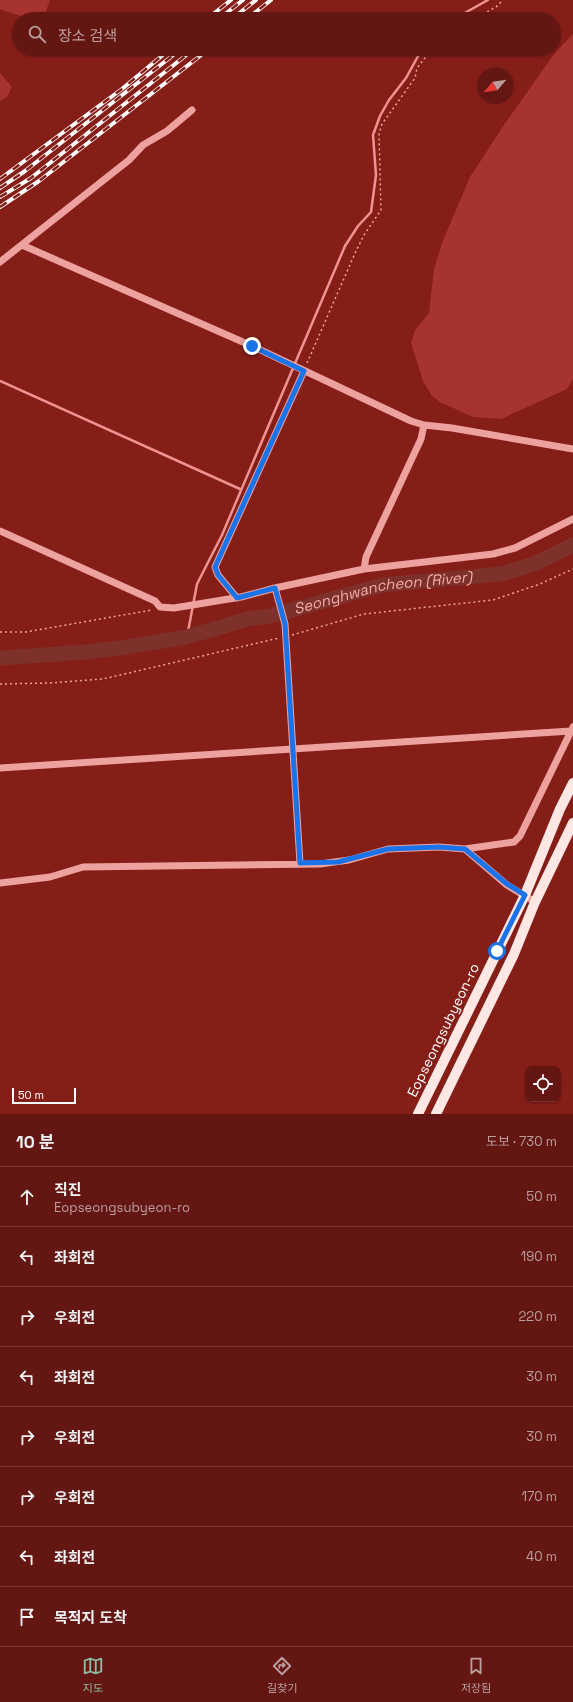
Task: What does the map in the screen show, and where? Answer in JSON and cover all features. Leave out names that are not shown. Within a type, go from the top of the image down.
[{"type":"main road","name":"Eopseongsubyeon-ro","points":[[418,1114],[525,895],[560,809],[573,783]]},
{"type":"main road","points":[[436,1114],[514,954],[535,902],[573,823]]},
{"type":"lane","points":[[0,262],[129,160],[143,145],[167,132],[192,110]]},
{"type":"lane","points":[[22,245],[424,425],[573,448]]},
{"type":"lane","points":[[237,598],[218,575],[215,567],[301,370]]},
{"type":"lane","points":[[364,569],[366,557],[421,439],[424,425]]},
{"type":"lane","points":[[0,531],[155,602],[160,607],[174,608],[237,598],[275,588],[364,569],[493,554],[515,548],[573,519]]},
{"type":"lane","points":[[275,588],[285,624],[300,863]]},
{"type":"lane","points":[[0,768],[572,729],[520,836],[514,842],[465,849],[439,847],[388,849],[338,862],[82,867],[50,877],[0,883]]},
{"type":"lane","points":[[465,849],[507,884],[535,902]]},
{"type":"path","points":[[487,12],[496,7],[503,0]]},
{"type":"path","points":[[301,370],[356,251],[364,235],[381,210],[379,134],[382,124],[406,94],[415,78],[417,68],[426,56]]},
{"type":"path","points":[[0,632],[26,632],[149,611],[160,607]]},
{"type":"shaded area","points":[[0,0],[50,0],[46,12],[12,13],[0,9]]},
{"type":"shaded area","points":[[573,34],[573,379],[567,389],[501,419],[473,417],[440,402],[432,396],[423,381],[411,343],[415,330],[429,313],[434,269],[442,243],[470,177],[506,122],[553,56],[561,56],[561,47]]},
{"type":"shaded area","points":[[0,73],[12,87],[7,97],[0,101]]},
{"type":"waterway","points":[[467,12],[488,0]]},
{"type":"waterway","points":[[187,637],[197,584],[222,535],[345,246],[358,226],[371,212],[376,175],[373,135],[380,116],[389,100],[406,78],[418,56]]},
{"type":"waterway","points":[[0,381],[240,489]]},
{"type":"waterway","name":"Seonghwancheon (River)","points":[[0,658],[86,652],[187,637],[248,619],[270,616],[383,585],[501,574],[534,564],[573,545]]},
{"type":"railway","points":[[216,12],[231,0]]},
{"type":"railway","points":[[228,12],[243,0]]},
{"type":"railway","points":[[241,12],[256,0]]},
{"type":"railway","points":[[256,12],[271,0]]},
{"type":"railway","points":[[0,179],[122,89],[162,56]]},
{"type":"railway","points":[[0,188],[25,171],[172,56]]},
{"type":"railway","points":[[0,197],[31,178],[185,56]]},
{"type":"railway","points":[[0,207],[39,181],[200,56]]},
{"type":"route","points":[[252,346],[304,371],[215,567],[218,575],[237,598],[275,588],[285,624],[300,863],[320,864],[338,862],[388,849],[439,847],[465,849],[507,884],[525,895],[497,951]]}]
